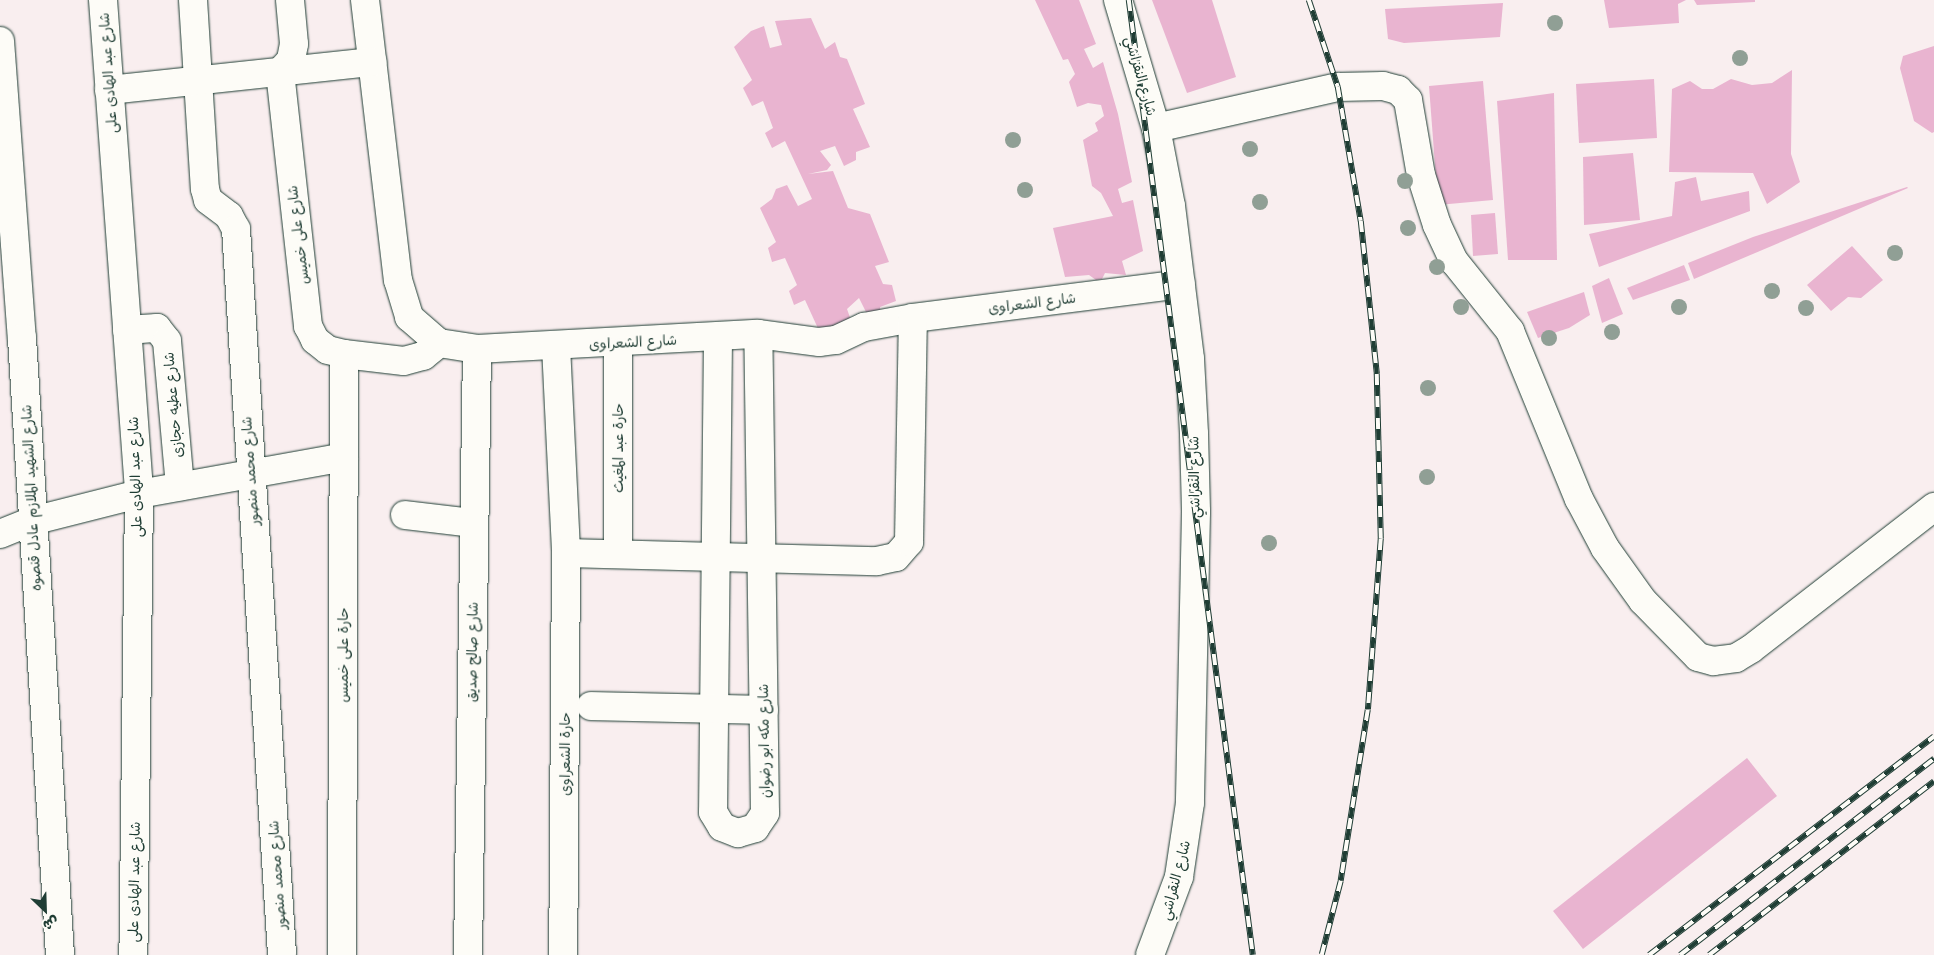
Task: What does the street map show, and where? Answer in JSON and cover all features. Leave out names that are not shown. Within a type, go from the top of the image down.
[{"type":"street","name":"شارع عبد الهادى على","points":[[104,0],[139,494],[133,955]]},
{"type":"street","name":"شارع محمد منصور","points":[[193,0],[197,81],[208,200],[230,216],[236,229],[250,474],[282,955]]},
{"type":"street","points":[[280,72],[291,60],[294,44],[290,0]]},
{"type":"street","points":[[365,0],[398,280],[409,317],[439,343]]},
{"type":"street","name":"شارع النقراشي","points":[[1118,0],[1156,128],[1181,284],[1190,359],[1196,512],[1190,803],[1179,877],[1150,955]]},
{"type":"street","name":"شارع الشهيد الملازم عادل قنصوه","points":[[0,42],[60,955]]},
{"type":"street","points":[[109,90],[373,62]]},
{"type":"street","name":"شارع على خميس","points":[[280,72],[308,326],[315,340],[328,350],[344,354],[404,360],[423,356],[439,343]]},
{"type":"street","points":[[1156,128],[1338,87],[1383,86],[1398,90],[1408,100],[1421,175],[1438,225],[1454,261],[1510,331],[1579,499],[1606,548],[1644,601],[1698,657],[1713,661],[1736,658],[1752,649],[1934,506]]},
{"type":"street","name":"شارع الشعراوى","points":[[439,343],[477,349],[718,338],[758,334],[819,342],[836,340],[864,327],[913,318],[1181,284]]},
{"type":"street","points":[[566,553],[877,561],[896,557],[909,542],[913,318]]},
{"type":"street","name":"شارع عطيه حجازى","points":[[127,330],[157,328],[167,340],[180,486]]},
{"type":"street","name":"شارع مكه ابو رضوان","points":[[718,338],[713,812],[722,827],[738,833],[755,828],[765,814],[758,334]]},
{"type":"street","name":"حارة عبد المغيث","points":[[618,343],[618,553]]},
{"type":"street","name":"حارة الشعراوى","points":[[556,346],[566,553],[563,955]]},
{"type":"street","name":"شارع صالح صديق","points":[[468,955],[477,349]]},
{"type":"street","name":"حارة على خميس","points":[[342,955],[344,354]]},
{"type":"street","points":[[0,534],[32,521],[139,494],[344,457]]},
{"type":"street","points":[[405,515],[473,522]]},
{"type":"street","points":[[591,706],[764,710]]},
{"type":"building","points":[[1035,0],[1079,0],[1096,44],[1084,49],[1093,68],[1103,62],[1118,114],[1132,182],[1118,189],[1122,203],[1133,200],[1143,251],[1122,261],[1126,275],[1105,273],[1102,279],[1096,280],[1089,275],[1065,277],[1053,228],[1113,216],[1101,193],[1092,186],[1083,140],[1098,131],[1095,123],[1104,116],[1101,105],[1088,103],[1077,107],[1069,82],[1075,74],[1068,59],[1063,60]]},
{"type":"building","points":[[1152,0],[1212,0],[1236,77],[1187,93]]},
{"type":"building","points":[[1604,0],[1686,0],[1678,4],[1679,23],[1609,28]]},
{"type":"building","points":[[1694,0],[1755,0],[1755,2],[1697,5]]},
{"type":"building","points":[[1503,3],[1500,37],[1404,43],[1388,39],[1385,9]]},
{"type":"building","points":[[811,18],[825,49],[835,42],[840,57],[847,59],[865,104],[853,109],[870,147],[856,152],[856,160],[844,166],[835,146],[820,151],[831,165],[827,170],[808,174],[833,171],[848,208],[870,214],[889,262],[875,266],[883,284],[892,285],[896,301],[880,307],[881,313],[870,320],[859,298],[847,309],[853,326],[821,335],[805,300],[794,305],[789,291],[797,285],[785,258],[772,262],[768,248],[776,242],[760,208],[772,199],[776,189],[787,185],[798,206],[812,199],[785,141],[772,148],[765,133],[773,128],[763,101],[752,106],[743,88],[752,80],[734,47],[751,31],[764,26],[770,48],[782,45],[775,21]]},
{"type":"building","points":[[1934,46],[1934,132],[1932,133],[1914,121],[1900,68],[1903,56]]},
{"type":"building","points":[[1792,70],[1791,154],[1800,182],[1767,204],[1753,173],[1669,172],[1672,89],[1690,81],[1702,89],[1713,89],[1731,79],[1752,85],[1772,83]]},
{"type":"building","points":[[1654,79],[1657,138],[1579,143],[1576,84]]},
{"type":"building","points":[[1483,81],[1493,200],[1438,205],[1429,86]]},
{"type":"building","points":[[1554,93],[1557,260],[1508,260],[1497,101]]},
{"type":"building","points":[[1633,153],[1640,220],[1584,225],[1583,157]]},
{"type":"building","points":[[1696,177],[1701,201],[1749,191],[1750,211],[1599,267],[1589,234],[1672,216],[1675,182]]},
{"type":"building","points":[[1907,187],[1694,279],[1688,263],[1753,237]]},
{"type":"building","points":[[1495,213],[1498,254],[1473,256],[1471,215]]},
{"type":"building","points":[[1852,246],[1883,280],[1861,298],[1848,297],[1831,311],[1807,285]]},
{"type":"building","points":[[1684,265],[1690,280],[1633,300],[1627,288]]},
{"type":"building","points":[[1609,278],[1623,314],[1602,323],[1592,286]]},
{"type":"building","points":[[1584,292],[1590,315],[1569,328],[1538,338],[1527,312]]},
{"type":"building","points":[[1747,758],[1777,796],[1583,949],[1553,911]]},
{"type":"railway","points":[[1129,0],[1253,955]]},
{"type":"railway","points":[[1309,0],[1338,87],[1361,221],[1377,374],[1381,539],[1368,710],[1341,881],[1322,955]]},
{"type":"railway","points":[[1649,955],[1934,736]]},
{"type":"railway","points":[[1680,955],[1934,759]]},
{"type":"railway","points":[[1709,955],[1934,781]]}]
